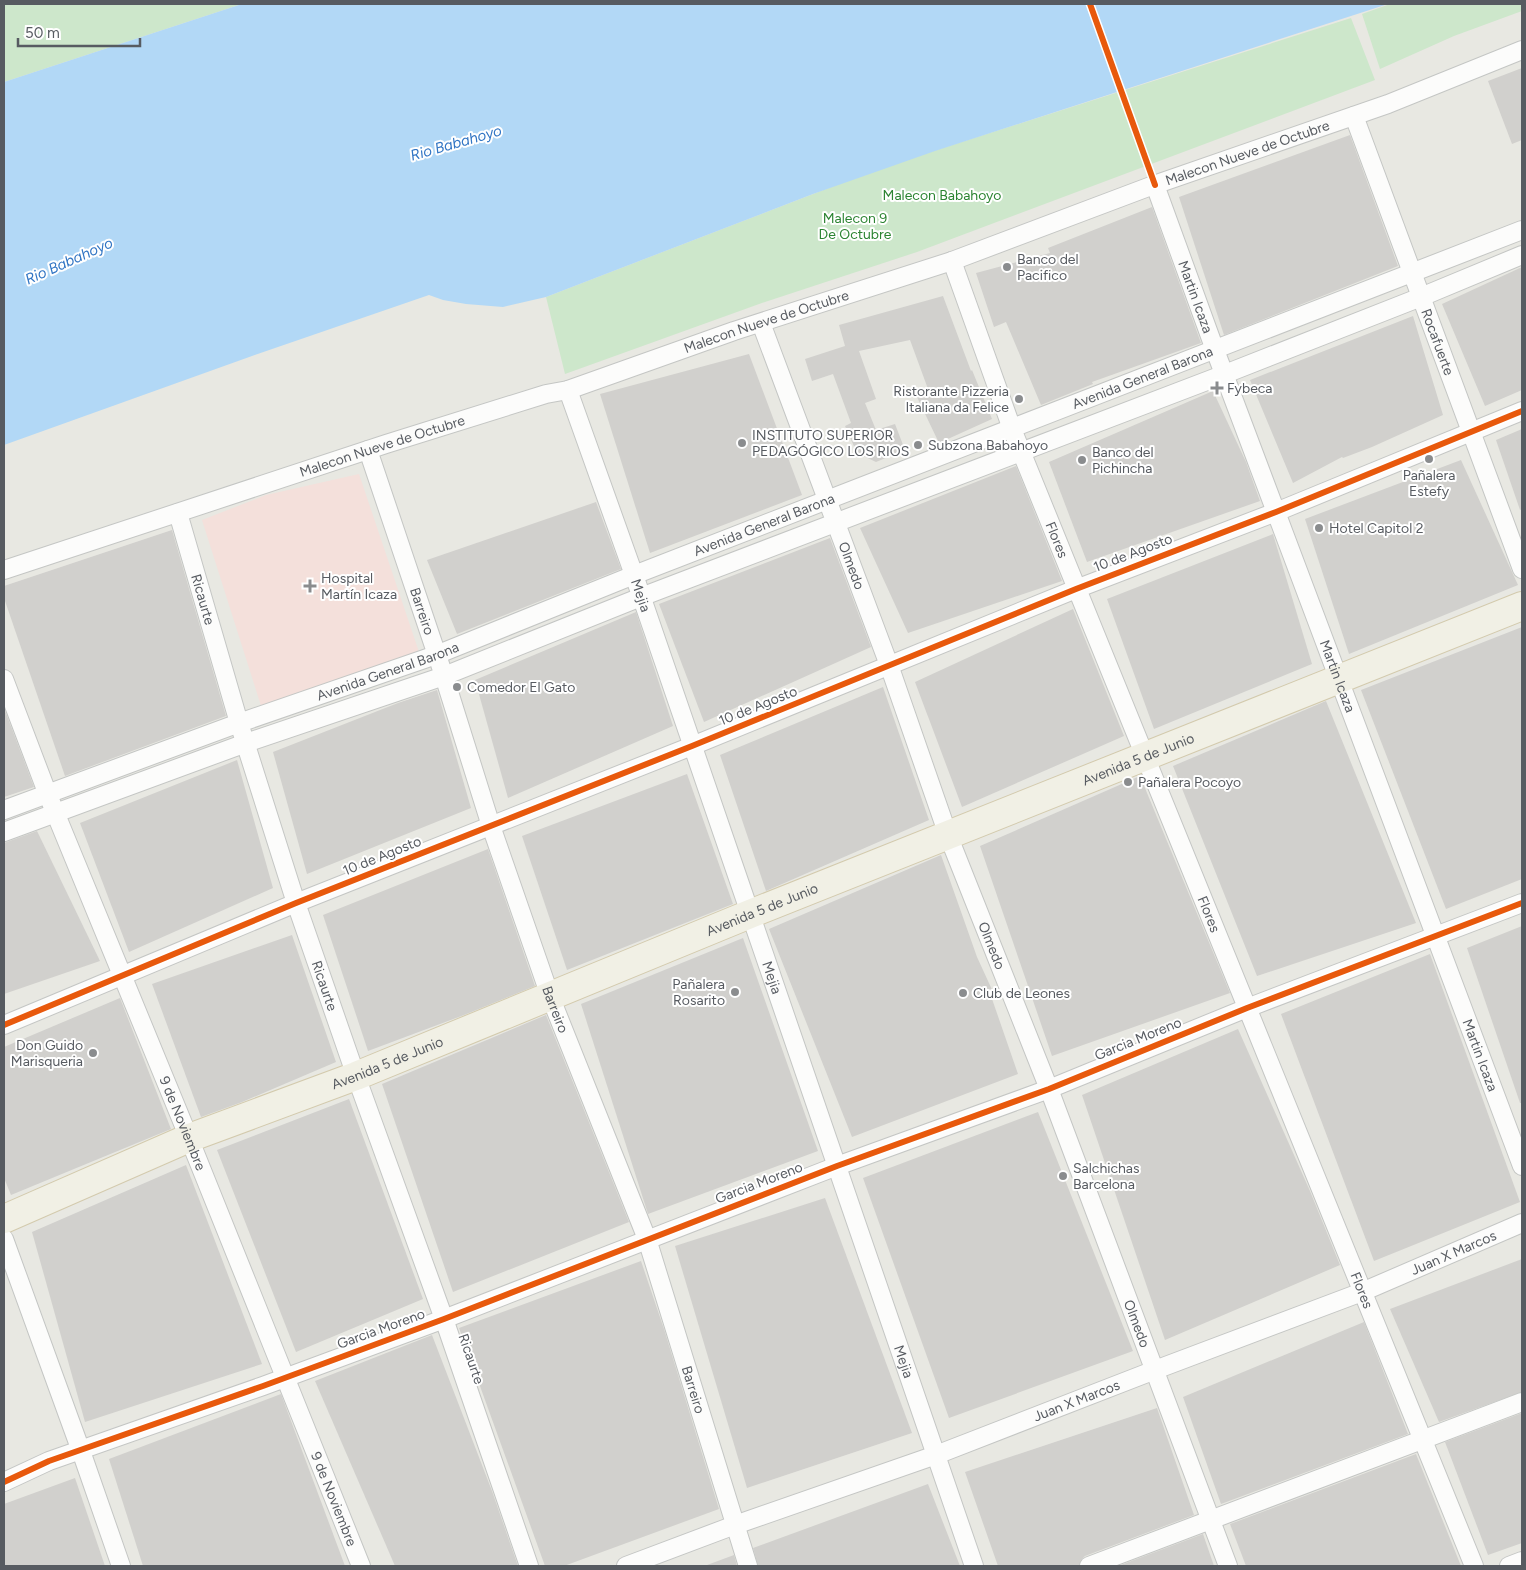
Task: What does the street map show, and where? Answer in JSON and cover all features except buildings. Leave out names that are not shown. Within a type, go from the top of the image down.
[{"type":"main road","name":"Avenida 5 de Junio","points":[[4,1219],[189,1138],[356,1076],[750,914],[1522,606]]},
{"type":"street","name":"Malecon Nueve de Octubre","points":[[4,570],[368,450],[546,394],[568,390],[734,331],[952,261],[1155,185],[1354,116],[1522,50]]},
{"type":"street","name":"Rocafuerte","points":[[1354,116],[1522,569]]},
{"type":"street","name":"Martin Icaza","points":[[1155,185],[1215,350],[1522,1166]]},
{"type":"street","name":"Avenida General Barona","points":[[4,810],[239,723],[436,655],[634,575],[1522,230]]},
{"type":"street","name":"Avenida General Barona","points":[[4,832],[246,743],[444,676],[641,597],[1225,374],[1522,255]]},
{"type":"street","name":"Flores","points":[[952,261],[1021,453],[1474,1566]]},
{"type":"street","name":"Olmedo","points":[[761,323],[889,665],[948,835],[1049,1089],[1228,1566]]},
{"type":"street","name":"Mejia","points":[[568,390],[634,575],[974,1566]]},
{"type":"street","name":"10 de Agosto","points":[[4,1025],[122,974],[296,903],[692,746],[1076,588],[1276,512],[1522,412]]},
{"type":"street","name":"Barreiro","points":[[368,450],[444,676],[491,826],[550,996],[647,1239],[748,1566]]},
{"type":"street","name":"Ricaurte","points":[[178,513],[239,723],[296,903],[356,1076],[444,1318],[529,1566]]},
{"type":"street","name":"9 de Noviembre","points":[[4,679],[48,795],[189,1138],[361,1566]]},
{"type":"street","name":"Garcia Moreno","points":[[4,1482],[99,1443],[285,1378],[837,1166],[1049,1089],[1247,1008],[1522,903]]},
{"type":"street","name":"Juan X Marcos","points":[[626,1566],[735,1525],[936,1455],[1362,1292],[1522,1223]]},
{"type":"street","points":[[4,1239],[121,1566]]},
{"type":"street","points":[[1089,1566],[1522,1402]]},
{"type":"street","points":[[1509,1566],[1522,1561]]},
{"type":"shaded area","name":"Hospital Martín Icaza","points":[[359,474],[419,652],[262,709],[202,520],[266,495]]},
{"type":"green space","points":[[4,4],[242,4],[4,82]]},
{"type":"green space","points":[[1390,4],[1522,4],[1522,11],[1454,36],[1380,69],[1362,14]]},
{"type":"green space","points":[[1351,18],[1375,80],[917,252],[765,302],[565,374],[546,297],[883,167]]},
{"type":"water","name":"Rio Babahoyo","points":[[242,4],[1388,4],[935,151],[813,194],[546,297],[503,307],[466,304],[443,300],[429,295],[4,445],[4,82]]},
{"type":"cycle path","points":[[1090,4],[1155,185]]},
{"type":"cycle path","points":[[4,1025],[296,903],[692,746],[1076,589],[1276,512],[1522,411]]},
{"type":"cycle path","points":[[4,1482],[49,1461],[263,1386],[444,1319],[837,1166],[1049,1089],[1247,1008],[1522,903]]},
{"type":"place","name":"Banco del Pacifico","points":[[1007,267]]},
{"type":"place","name":"Fybeca","points":[[1217,388]]},
{"type":"place","name":"Ristorante Pizzeria Italiana da Felice","points":[[1019,399]]},
{"type":"place","name":"INSTITUTO SUPERIOR PEDAGÓGICO LOS RIOS","points":[[742,443]]},
{"type":"place","name":"Subzona Babahoyo","points":[[918,445]]},
{"type":"place","name":"Pañalera Estefy","points":[[1429,459]]},
{"type":"place","name":"Banco del Pichincha","points":[[1082,460]]},
{"type":"place","name":"Hotel Capitol 2","points":[[1319,528]]},
{"type":"place","name":"Hospital Martín Icaza","points":[[310,586]]},
{"type":"place","name":"Comedor El Gato","points":[[457,687]]},
{"type":"place","name":"Pañalera Pocoyo","points":[[1128,782]]},
{"type":"place","name":"Pañalera Rosarito","points":[[735,992]]},
{"type":"place","name":"Club de Leones","points":[[963,993]]},
{"type":"place","name":"Don Guido Marisqueria","points":[[93,1053]]},
{"type":"place","name":"Salchichas Barcelona","points":[[1063,1176]]},
{"type":"park label","name":"Malecon Babahoyo","points":[[942,195]]},
{"type":"park label","name":"Malecon 9 De Octubre","points":[[855,226]]}]
